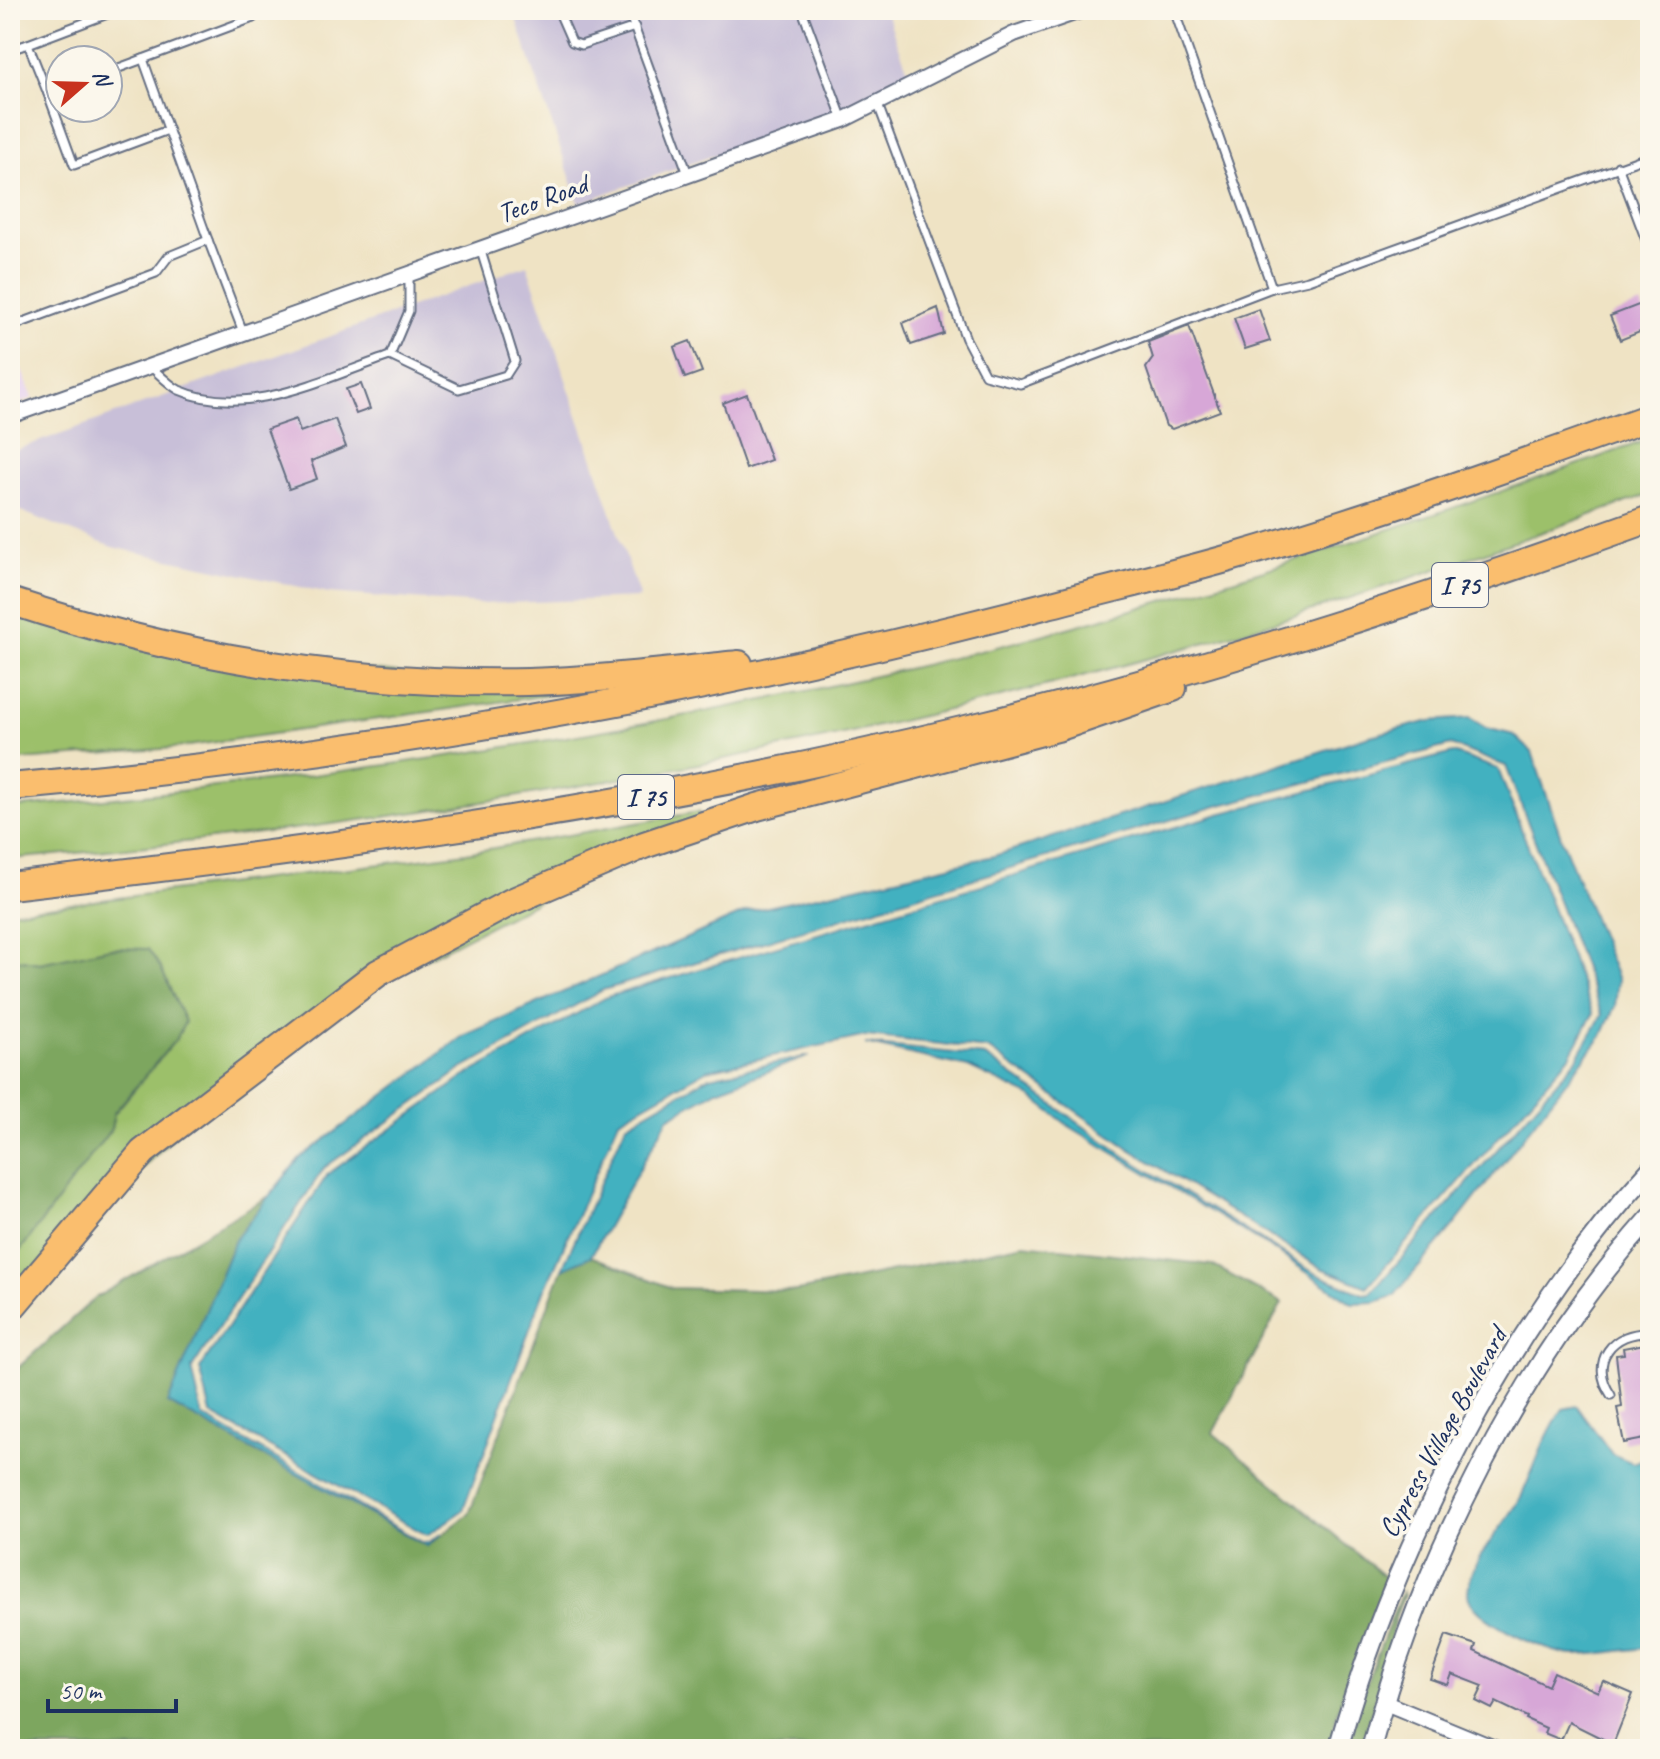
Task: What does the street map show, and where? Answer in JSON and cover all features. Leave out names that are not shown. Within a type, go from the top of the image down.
[{"type":"highway","points":[[10,787],[282,758],[484,728],[672,693],[858,652],[1239,555],[1496,473],[1650,417]]},
{"type":"highway","name":"I 75","points":[[10,886],[287,854],[503,822],[687,790],[963,730],[1269,646],[1529,563],[1650,519]]},
{"type":"highway","points":[[10,601],[63,619],[199,653],[383,677],[527,682],[858,652]]},
{"type":"highway","points":[[10,1309],[143,1152],[378,973],[485,916],[644,845],[757,807],[1057,728],[1162,693],[1269,646]]},
{"type":"street","name":"Teco Road","points":[[10,416],[843,120],[1042,17],[1083,10]]},
{"type":"street","name":"Cypress Village Boulevard","points":[[1338,1749],[1356,1684],[1407,1554],[1479,1412],[1555,1290],[1650,1170]]},
{"type":"street","name":"Cypress Village Boulevard","points":[[1371,1749],[1383,1702],[1429,1578],[1477,1476],[1555,1343],[1650,1218]]},
{"type":"street","points":[[1383,1702],[1497,1749]]},
{"type":"lane","points":[[10,50],[118,10]]},
{"type":"lane","points":[[124,66],[253,18],[256,10]]},
{"type":"lane","points":[[558,10],[572,42],[581,45],[635,27]]},
{"type":"lane","points":[[802,10],[843,120]]},
{"type":"lane","points":[[1174,10],[1272,288]]},
{"type":"lane","points":[[632,11],[688,174]]},
{"type":"lane","points":[[28,44],[44,84]]},
{"type":"lane","points":[[143,59],[243,333]]},
{"type":"lane","points":[[877,102],[966,339],[985,375],[1020,384],[1272,288],[1308,280],[1650,156]]},
{"type":"lane","points":[[59,124],[74,165],[168,130]]},
{"type":"lane","points":[[1618,166],[1650,251]]},
{"type":"lane","points":[[10,327],[156,273],[169,256],[208,240]]},
{"type":"lane","points":[[150,366],[176,388],[200,398],[250,401],[390,356],[459,389],[506,375],[515,361],[480,248]]},
{"type":"lane","points":[[390,356],[409,311],[409,273]]},
{"type":"lane","points":[[1611,1395],[1603,1375],[1609,1348],[1622,1336],[1650,1333]]},
{"type":"shaded area","points":[[513,10],[885,10],[910,76],[839,111],[579,203]]},
{"type":"shaded area","points":[[527,265],[640,598],[481,604],[329,593],[112,547],[10,507],[10,452]]},
{"type":"shaded area","points":[[10,341],[33,398],[10,407]]},
{"type":"green space","points":[[1650,439],[1650,494],[1344,600],[1090,674],[938,712],[631,777],[322,825],[10,859],[10,808],[231,785],[452,756],[671,718],[889,673],[1082,624],[1273,567]]},
{"type":"green space","points":[[10,609],[108,638],[562,693],[174,748],[10,761]]},
{"type":"green space","points":[[699,812],[699,818],[276,1036],[10,1299],[10,1264],[111,1129],[114,1114],[177,1038],[73,957],[39,963],[10,958],[10,912],[466,853]]},
{"type":"green space","points":[[110,948],[148,949],[161,968],[185,1022],[177,1038],[114,1113],[111,1129],[10,1264],[10,958],[40,963]]},
{"type":"green space","points":[[269,1196],[235,1240],[168,1403],[427,1546],[469,1514],[562,1269],[591,1256],[672,1288],[797,1291],[1024,1244],[1212,1265],[1282,1303],[1213,1433],[1387,1579],[1346,1682],[1328,1749],[412,1749],[388,1743],[378,1749],[10,1749],[10,1375],[95,1298]]},
{"type":"green space","points":[[1402,1592],[1404,1595],[1361,1749],[1348,1749],[1365,1686]]},
{"type":"water","points":[[1470,718],[1486,728],[1514,735],[1532,752],[1562,840],[1618,980],[1615,1006],[1602,1036],[1452,1228],[1394,1296],[1376,1302],[1352,1303],[1274,1250],[1069,1126],[1030,1096],[968,1067],[865,1044],[985,1056],[1125,1156],[1316,1274],[1363,1294],[1371,1293],[1576,1060],[1602,1015],[1506,766],[1451,745],[1217,806],[603,990],[462,1069],[324,1168],[192,1368],[202,1416],[422,1542],[429,1542],[442,1533],[427,1546],[168,1403],[235,1240],[269,1196],[299,1159],[463,1036],[746,912],[994,856],[1366,737],[1430,721]]},
{"type":"water","points":[[1453,753],[1498,769],[1593,1014],[1570,1056],[1367,1287],[1321,1268],[1130,1149],[988,1049],[866,1036],[707,1070],[619,1120],[542,1296],[463,1510],[427,1535],[211,1414],[200,1369],[328,1174],[467,1075],[607,997],[1219,814]]},
{"type":"water","points":[[810,1056],[717,1090],[668,1118],[591,1256],[562,1269],[626,1125],[709,1077]]},
{"type":"water","points":[[1577,1406],[1612,1454],[1633,1463],[1650,1456],[1650,1645],[1646,1648],[1573,1655],[1547,1649],[1494,1624],[1471,1602],[1468,1592],[1475,1566],[1521,1497],[1556,1420],[1563,1409]]},
{"type":"building","points":[[1641,304],[1650,328],[1620,340],[1610,316]]},
{"type":"building","points":[[938,308],[944,334],[911,345],[903,323]]},
{"type":"building","points":[[1259,309],[1270,341],[1245,349],[1234,318]]},
{"type":"building","points":[[1189,326],[1220,411],[1172,429],[1166,426],[1146,368],[1153,358],[1148,342]]},
{"type":"building","points":[[690,341],[702,372],[685,378],[674,347]]},
{"type":"building","points":[[361,384],[370,409],[356,414],[346,389]]},
{"type":"building","points":[[747,394],[771,460],[746,469],[723,403]]},
{"type":"building","points":[[296,419],[300,432],[335,419],[346,447],[311,461],[317,479],[289,489],[267,429]]},
{"type":"building","points":[[1650,1343],[1650,1438],[1624,1443],[1617,1408],[1622,1407],[1616,1355],[1624,1354],[1623,1348]]},
{"type":"building","points":[[1446,1635],[1476,1645],[1474,1651],[1548,1686],[1554,1672],[1598,1692],[1603,1681],[1633,1694],[1613,1744],[1569,1722],[1561,1740],[1544,1733],[1546,1728],[1496,1702],[1492,1709],[1476,1701],[1483,1686],[1452,1674],[1448,1685],[1430,1679]]}]
